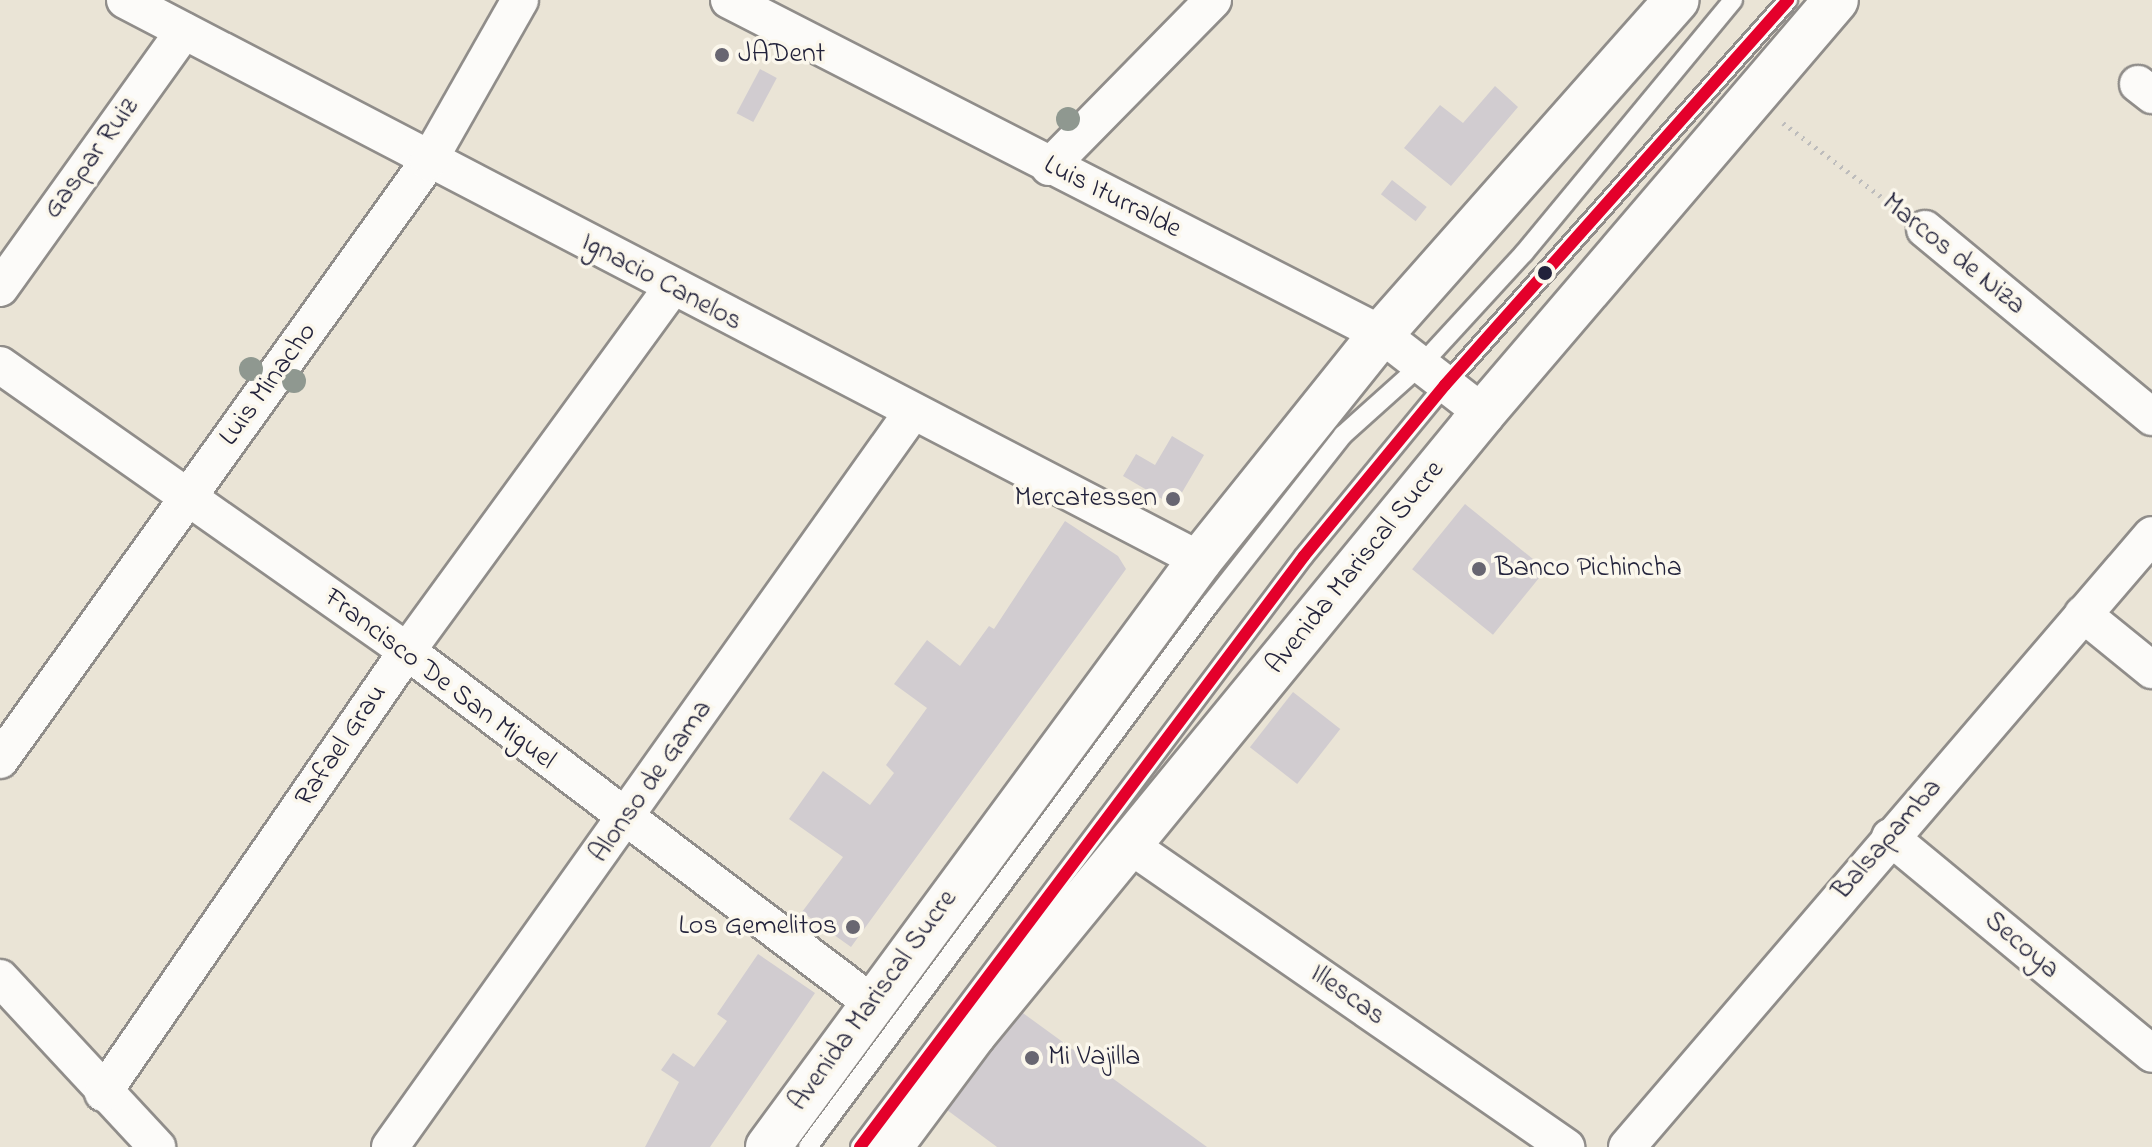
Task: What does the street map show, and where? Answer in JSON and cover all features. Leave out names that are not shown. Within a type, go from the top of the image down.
[{"type":"main road","name":"Avenida Mariscal Sucre","points":[[768,1147],[1200,560],[1381,334],[1677,0]]},
{"type":"main road","name":"Avenida Mariscal Sucre","points":[[890,1147],[1128,844],[1483,413],[1836,0]]},
{"type":"street","name":"Ignacio Canelos","points":[[125,0],[911,414],[1200,560]]},
{"type":"street","name":"Luis Minacho","points":[[0,760],[428,162],[520,0]]},
{"type":"street","name":"Luis Iturralde","points":[[729,0],[775,9],[1049,167],[1381,334],[1483,413]]},
{"type":"street","points":[[1049,167],[1213,0]]},
{"type":"street","name":"Gaspar Ruiz","points":[[0,288],[184,31]]},
{"type":"street","name":"Marcos de Niza","points":[[1925,229],[2152,417]]},
{"type":"street","name":"Rafael Grau","points":[[103,1093],[407,651],[672,288]]},
{"type":"street","name":"Francisco De San Miguel","points":[[0,365],[186,500],[407,651],[625,820],[872,1003]]},
{"type":"street","name":"Alonso de Gama","points":[[390,1147],[911,414]]},
{"type":"street","name":"Balsapamba","points":[[1627,1147],[2152,535]]},
{"type":"street","points":[[2083,614],[2152,670]]},
{"type":"street","name":"Secoya","points":[[1890,837],[2152,1054]]},
{"type":"street","name":"Illescas","points":[[1128,844],[1566,1147]]},
{"type":"street","points":[[0,978],[103,1093],[157,1147]]},
{"type":"lane","points":[[860,1147],[1304,556],[1524,253],[1733,0]]},
{"type":"lane","points":[[808,1147],[1210,604],[1343,435],[1433,375],[1788,0]]},
{"type":"path","name":"Marcos de Niza","points":[[1750,98],[1925,229]]},
{"type":"building","name":"JADent","points":[[719,45],[732,52],[725,65],[712,58]]},
{"type":"building","points":[[760,69],[777,78],[753,122],[737,113]]},
{"type":"building","points":[[1495,86],[1518,107],[1451,186],[1404,148],[1440,105],[1463,123]]},
{"type":"building","points":[[1392,180],[1427,207],[1416,221],[1381,194]]},
{"type":"building","points":[[1172,436],[1204,455],[1174,506],[1123,476],[1136,454],[1155,465]]},
{"type":"building","name":"Banco Pichincha","points":[[1465,504],[1546,569],[1493,635],[1412,569]]},
{"type":"building","points":[[1065,521],[1118,556],[1126,569],[851,947],[802,912],[843,857],[789,819],[823,771],[870,805],[894,773],[886,765],[927,708],[894,684],[927,640],[960,666],[989,626],[994,629]]},
{"type":"building","points":[[1293,692],[1340,729],[1297,784],[1250,747]]},
{"type":"building","points":[[758,954],[815,993],[710,1147],[645,1147],[679,1082],[661,1070],[673,1053],[694,1067],[727,1021],[717,1014]]},
{"type":"building","name":"Mi Vajilla","points":[[1016,1008],[1207,1147],[997,1147],[943,1107]]},
{"type":"transit line","points":[[860,1147],[1304,556],[1445,385],[1788,0]]},
{"type":"place","name":"JADent","points":[[722,55]]},
{"type":"place","name":"Mercatessen","points":[[1173,499]]},
{"type":"place","name":"Banco Pichincha","points":[[1479,569]]},
{"type":"place","name":"Los Gemelitos","points":[[853,927]]},
{"type":"place","name":"Mi Vajilla","points":[[1032,1058]]}]
